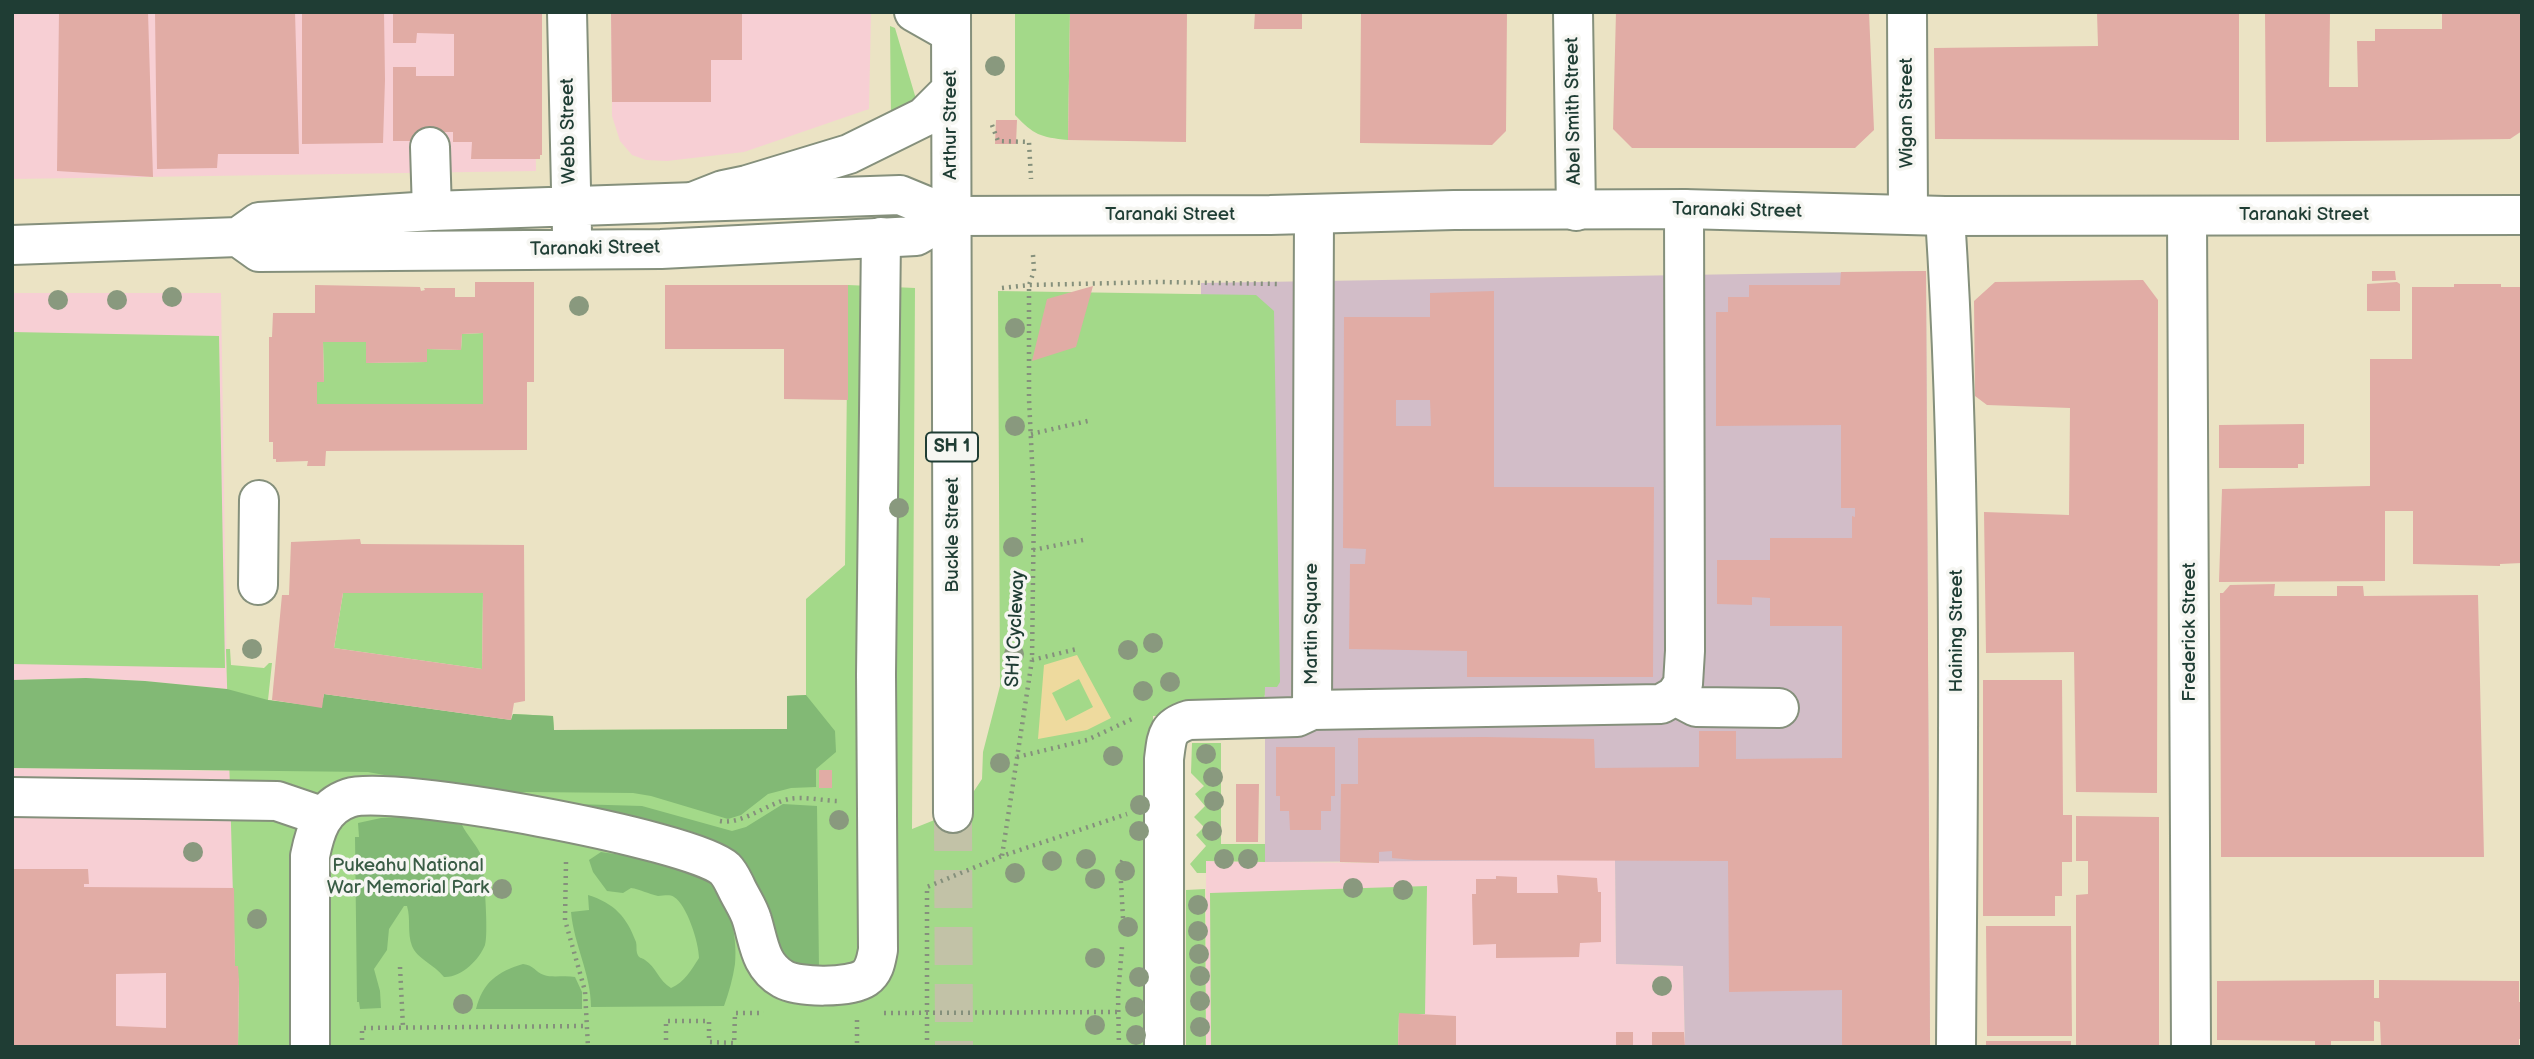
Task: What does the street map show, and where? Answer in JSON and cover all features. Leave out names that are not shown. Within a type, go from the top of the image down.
[{"type":"main road","name":"Webb Street","points":[[567,12],[572,250]]},
{"type":"main road","name":"Arthur Street","points":[[914,12],[951,23],[951,216]]},
{"type":"main road","name":"Abel Smith Street","points":[[1573,12],[1576,211]]},
{"type":"main road","name":"Wigan Street","points":[[1907,12],[1908,214]]},
{"type":"main road","points":[[695,201],[723,190],[849,154],[924,117],[951,90]]},
{"type":"main road","points":[[430,147],[432,211]]},
{"type":"main road","name":"Taranaki Street","points":[[12,245],[238,237],[259,222],[432,211],[900,195],[951,216],[1314,215],[1454,210],[1685,209],[1945,216],[2522,215]]},
{"type":"main road","points":[[1685,209],[1687,596],[1683,684],[1675,696],[1696,707],[1779,708]]},
{"type":"main road","name":"Martin Square","points":[[1314,215],[1312,710],[1661,704],[1675,696]]},
{"type":"main road","name":"Taranaki Street","points":[[238,237],[259,252],[661,249],[916,236],[951,216]]},
{"type":"main road","name":"Buckle Street","points":[[951,216],[953,813]]},
{"type":"main road","name":"Haining Street","points":[[1945,216],[1954,355],[1958,746],[1956,1047]]},
{"type":"main road","name":"Frederick Street","points":[[2187,216],[2191,1047]]},
{"type":"main road","points":[[310,1047],[310,856],[314,834],[328,809],[351,797],[376,796],[472,806],[660,842],[705,857],[725,869],[752,919],[758,946],[769,968],[785,980],[809,985],[851,984],[868,976],[875,965],[878,950],[876,674],[880,237]]},
{"type":"main road","points":[[258,585],[259,500]]},
{"type":"main road","points":[[1164,1047],[1164,758],[1167,736],[1177,724],[1189,720],[1297,717],[1312,710]]},
{"type":"main road","points":[[12,797],[278,801],[324,817]]},
{"type":"path","points":[[990,118],[998,141],[1029,142]]},
{"type":"path","name":"SH1 Cycleway","points":[[1002,856],[1032,660],[1029,285],[1034,271]]},
{"type":"path","points":[[1002,288],[1160,282],[1279,284]]},
{"type":"path","points":[[1031,434],[1092,420]]},
{"type":"path","points":[[1033,550],[1083,540]]},
{"type":"path","points":[[1032,660],[1077,649]]},
{"type":"path","points":[[718,821],[730,823],[766,806],[792,798],[844,802]]},
{"type":"path","points":[[927,1047],[928,887],[1002,856],[1127,814]]},
{"type":"path","points":[[568,823],[565,920],[585,991],[588,1047]]},
{"type":"path","points":[[1121,910],[1120,865],[1127,854]]},
{"type":"path","points":[[1119,1047],[1118,1012],[1123,940]]},
{"type":"path","points":[[400,967],[403,1027]]},
{"type":"path","points":[[883,1013],[1118,1012]]},
{"type":"path","points":[[666,1047],[666,1021],[709,1021],[709,1042],[734,1043]]},
{"type":"path","points":[[362,1047],[362,1028],[587,1026]]},
{"type":"shaded area","points":[[12,12],[534,12],[536,171],[12,179]]},
{"type":"shaded area","points":[[611,12],[871,12],[869,109],[744,152],[667,161],[646,160],[632,155],[620,141],[612,116]]},
{"type":"shaded area","points":[[1926,271],[1930,1047],[1685,1047],[1683,966],[1616,964],[1615,860],[1265,862],[1265,695],[1201,696],[1201,283]]},
{"type":"shaded area","points":[[12,293],[221,293],[227,689],[86,678],[12,680]]},
{"type":"shaded area","points":[[12,768],[231,771],[235,966],[239,981],[238,1047],[12,1047]]},
{"type":"shaded area","points":[[1379,860],[1615,860],[1616,964],[1683,966],[1685,1047],[1206,1047],[1206,861],[1378,863]]},
{"type":"green space","points":[[1015,12],[1070,12],[1068,140],[1038,134],[1015,115]]},
{"type":"green space","points":[[890,26],[895,28],[916,99],[891,119]]},
{"type":"green space","name":"Pukeahu National War Memorial Park","points":[[848,285],[915,288],[912,829],[962,809],[982,779],[983,752],[1000,686],[998,291],[1256,295],[1274,311],[1280,682],[1277,687],[1265,687],[1264,719],[1153,716],[1152,1047],[238,1047],[239,981],[235,966],[226,649],[230,649],[231,665],[264,668],[272,663],[268,700],[321,707],[511,720],[513,714],[553,716],[554,730],[787,729],[787,696],[806,695],[806,599],[845,565]]},
{"type":"green space","points":[[12,332],[219,336],[225,668],[12,664]]},
{"type":"green space","points":[[483,333],[483,404],[317,404],[317,382],[324,381],[323,342],[366,342],[366,363],[426,362],[427,349],[461,350],[462,334]]},
{"type":"green space","points":[[343,593],[483,593],[482,669],[334,648]]},
{"type":"green space","points":[[86,678],[227,689],[268,700],[321,707],[324,694],[511,720],[513,714],[553,716],[554,730],[787,729],[787,696],[806,695],[835,731],[836,752],[816,769],[816,787],[791,788],[768,794],[741,815],[728,819],[633,793],[526,792],[499,796],[368,772],[12,768],[12,680]]},
{"type":"green space","points":[[1192,743],[1221,743],[1221,844],[1265,844],[1265,862],[1206,861],[1206,873],[1197,873],[1190,864],[1206,846],[1196,835],[1204,827],[1194,817],[1205,806],[1195,794],[1204,786],[1191,773]]},
{"type":"green space","points":[[539,803],[642,806],[732,831],[746,827],[783,804],[817,806],[819,969],[803,968],[786,959],[711,841],[690,831],[660,824]]},
{"type":"green space","points":[[400,817],[462,825],[478,849],[482,859],[484,884],[485,945],[469,967],[457,975],[444,977],[414,951],[407,906],[404,906],[389,929],[387,950],[374,969],[381,1008],[360,1009],[357,1002],[355,837],[359,837],[358,823]]},
{"type":"green space","points":[[601,852],[678,867],[702,876],[719,891],[730,915],[736,953],[724,1006],[591,1007],[571,912],[589,910],[588,895],[605,902],[624,918],[636,942],[639,956],[649,963],[671,988],[684,979],[699,958],[691,925],[679,901],[672,896],[658,896],[631,888],[623,893],[607,891],[593,872],[589,860]]},
{"type":"green space","points":[[1427,886],[1425,1014],[1399,1014],[1398,1047],[1211,1047],[1210,893]]},
{"type":"green space","points":[[1205,889],[1206,1047],[1186,1047],[1186,890]]},
{"type":"green space","points":[[523,964],[547,976],[575,977],[582,992],[582,1009],[476,1009],[492,979]]},
{"type":"sand","points":[[1077,655],[1111,718],[1087,730],[1038,739],[1044,665]],"holes":[[[1079,679],[1093,707],[1066,721],[1052,693]]]},
{"type":"building","points":[[59,12],[148,12],[153,177],[57,171]]},
{"type":"building","points":[[155,12],[295,12],[299,154],[218,154],[217,168],[157,169]]},
{"type":"building","points":[[302,12],[384,12],[383,143],[302,144]]},
{"type":"building","points":[[393,12],[542,12],[540,159],[471,159],[472,142],[453,142],[453,132],[417,132],[417,141],[393,141],[393,67],[416,67],[416,76],[454,76],[454,34],[417,33],[416,43],[393,43]]},
{"type":"building","points":[[611,12],[742,12],[742,60],[711,60],[711,102],[612,102]]},
{"type":"building","points":[[1070,12],[1187,12],[1186,142],[1068,140]]},
{"type":"building","points":[[1255,12],[1302,12],[1302,29],[1254,29]]},
{"type":"building","points":[[1361,12],[1507,12],[1506,131],[1492,145],[1360,143]]},
{"type":"building","points":[[1616,12],[1869,12],[1874,130],[1855,148],[1632,148],[1613,129]]},
{"type":"building","points":[[2097,12],[2239,12],[2239,140],[1935,139],[1934,48],[2098,46]]},
{"type":"building","points":[[2265,12],[2330,12],[2329,87],[2358,87],[2357,41],[2375,41],[2375,29],[2442,29],[2442,12],[2522,12],[2522,131],[2510,139],[2266,142]]},
{"type":"building","points":[[996,120],[1017,120],[1016,144],[995,144]]},
{"type":"building","points":[[1926,271],[1930,1047],[1842,1047],[1842,990],[1729,992],[1728,861],[1414,860],[1392,858],[1392,851],[1379,852],[1379,863],[1340,862],[1341,784],[1358,784],[1358,738],[1594,739],[1595,768],[1699,767],[1699,731],[1736,731],[1736,759],[1842,758],[1842,626],[1770,626],[1770,598],[1752,597],[1752,605],[1717,604],[1717,560],[1770,560],[1770,538],[1852,538],[1852,516],[1855,517],[1855,508],[1841,508],[1841,425],[1716,426],[1716,312],[1728,312],[1728,297],[1749,297],[1749,285],[1840,285],[1841,272]]},
{"type":"building","points":[[2372,271],[2395,271],[2396,280],[2372,281]]},
{"type":"building","points":[[2143,280],[2158,300],[2157,793],[2076,792],[2074,652],[1986,653],[1984,512],[2069,515],[2070,408],[1987,405],[1975,396],[1974,301],[1995,282]]},
{"type":"building","points":[[475,282],[534,282],[534,382],[527,382],[527,450],[326,451],[325,466],[307,466],[308,461],[276,462],[276,459],[273,459],[273,442],[269,442],[269,337],[272,337],[273,313],[315,313],[315,285],[420,287],[421,291],[425,290],[424,288],[455,288],[455,297],[475,297]],"holes":[[[483,333],[483,404],[317,404],[317,382],[324,382],[323,342],[366,342],[366,363],[427,362],[427,349],[461,350],[462,334]]]},
{"type":"building","points":[[2367,284],[2400,284],[2400,311],[2367,311]]},
{"type":"building","points":[[2454,284],[2522,287],[2522,563],[2500,566],[2413,564],[2413,511],[2385,511],[2385,581],[2219,582],[2222,489],[2370,486],[2370,359],[2412,359],[2412,287],[2454,287]]},
{"type":"building","points":[[665,285],[848,285],[848,400],[784,399],[784,349],[665,349]]},
{"type":"building","points":[[1093,286],[1076,347],[1032,361],[1047,299]]},
{"type":"building","points":[[1494,291],[1494,487],[1654,487],[1653,677],[1467,677],[1467,651],[1349,649],[1350,564],[1365,564],[1366,549],[1343,548],[1344,317],[1430,317],[1430,293]],"holes":[[[1396,400],[1430,400],[1431,426],[1396,426]]]},
{"type":"building","points":[[2304,424],[2304,464],[2298,464],[2298,468],[2219,468],[2219,425]]},
{"type":"building","points":[[360,539],[361,544],[524,545],[525,701],[514,703],[511,720],[324,694],[322,708],[272,700],[282,595],[289,595],[291,542]],"holes":[[[343,593],[483,593],[482,669],[334,648]]]},
{"type":"building","points":[[2275,584],[2274,596],[2337,596],[2337,586],[2363,586],[2364,596],[2478,595],[2484,857],[2221,857],[2220,593],[2230,585]]},
{"type":"building","points":[[1983,680],[2062,680],[2063,815],[2072,815],[2072,862],[2062,862],[2062,896],[2055,896],[2055,916],[1983,916]]},
{"type":"building","points":[[1276,747],[1335,747],[1335,796],[1331,796],[1331,811],[1321,811],[1321,830],[1290,830],[1289,811],[1280,811],[1280,796],[1276,796]]},
{"type":"building","points":[[819,770],[832,770],[832,788],[819,788]]},
{"type":"building","points":[[1236,784],[1259,784],[1258,842],[1236,842]]},
{"type":"building","points":[[2076,816],[2159,817],[2159,1047],[2076,1047],[2076,895],[2088,894],[2088,861],[2076,861]]},
{"type":"building","points":[[12,869],[88,869],[89,884],[84,884],[84,887],[234,888],[235,966],[238,966],[239,981],[238,1047],[12,1047]],"holes":[[[166,973],[166,1028],[116,1026],[116,974]]]},
{"type":"building","points":[[1557,875],[1597,878],[1598,892],[1601,892],[1601,942],[1580,943],[1579,957],[1496,958],[1496,944],[1473,945],[1472,894],[1476,894],[1476,879],[1517,877],[1517,893],[1558,893]]},
{"type":"building","points":[[1986,926],[2071,926],[2072,1036],[1987,1036]]},
{"type":"building","points":[[2374,980],[2374,998],[2379,998],[2379,980],[2519,981],[2522,1039],[2519,1039],[2519,1047],[2381,1047],[2380,1022],[2374,1021],[2374,1041],[2331,1041],[2331,1047],[2315,1047],[2315,1041],[2217,1040],[2217,981]]},
{"type":"building","points":[[1399,1013],[1456,1016],[1456,1047],[1398,1047]]},
{"type":"building","points":[[1616,1032],[1633,1032],[1633,1047],[1616,1047]]},
{"type":"building","points":[[1652,1032],[1684,1032],[1685,1047],[1652,1047]]},
{"type":"building","points":[[1986,1041],[2071,1041],[2071,1047],[1986,1047]]},
{"type":"tunnel","points":[[953,813],[954,1047]]}]
